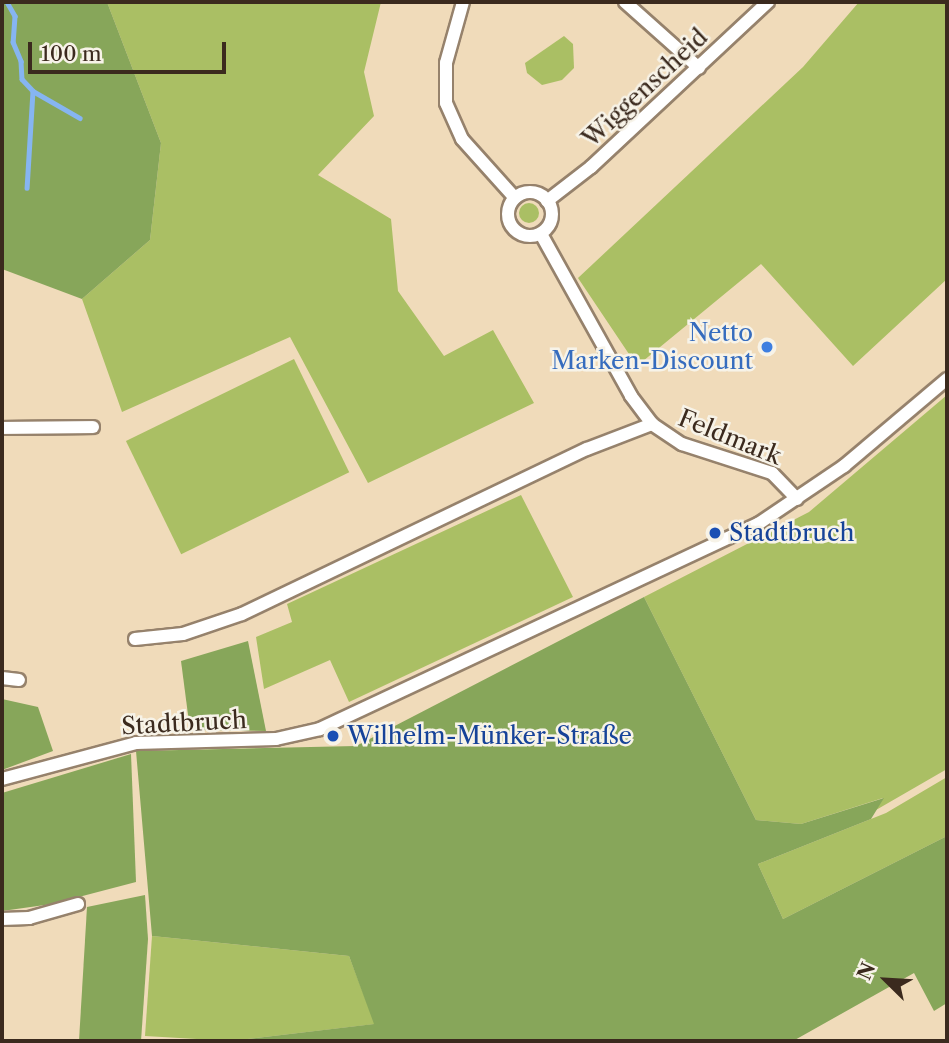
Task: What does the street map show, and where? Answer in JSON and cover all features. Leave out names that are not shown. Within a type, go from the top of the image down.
[{"type":"street","points":[[463,2],[446,63],[446,103],[462,139],[515,198]]},
{"type":"street","points":[[625,2],[699,68]]},
{"type":"street","name":"Wiggenscheid","points":[[547,201],[699,68],[768,2]]},
{"type":"street","points":[[528,192],[547,201],[552,215],[541,233],[527,236],[514,229],[508,217],[515,198],[528,192]]},
{"type":"street","name":"Feldmark","points":[[541,233],[631,397],[652,425],[682,444],[772,472],[797,499]]},
{"type":"street","name":"Stadtbruch","points":[[2,779],[136,743],[276,739],[307,733],[723,542],[797,499],[947,379]]},
{"type":"street","points":[[135,639],[183,635],[265,601],[587,449],[652,425]]},
{"type":"street","points":[[2,428],[93,427]]},
{"type":"street","points":[[2,678],[19,680]]},
{"type":"street","points":[[2,919],[29,918],[78,904]]},
{"type":"green space","points":[[2,2],[107,2],[161,143],[150,240],[82,299],[2,269]]},
{"type":"green space","points":[[107,2],[381,2],[364,72],[374,116],[318,175],[391,219],[398,291],[444,356],[493,330],[534,403],[368,483],[290,337],[122,412],[82,299],[150,240],[161,143]]},
{"type":"green space","points":[[859,2],[947,3],[947,279],[853,366],[761,264],[637,366],[578,278],[803,67]]},
{"type":"green space","points":[[564,36],[573,44],[574,68],[562,80],[542,85],[527,73],[525,63]]},
{"type":"green space","points":[[529,203],[536,206],[539,213],[536,220],[529,223],[522,220],[519,213],[522,206]]},
{"type":"green space","points":[[294,359],[349,472],[181,554],[126,441]]},
{"type":"green space","points":[[947,395],[947,769],[876,810],[883,798],[801,824],[756,820],[644,597],[809,512]]},
{"type":"green space","points":[[521,495],[573,597],[349,702],[330,660],[264,689],[256,637],[292,622],[287,604]]},
{"type":"green space","points":[[644,597],[756,820],[801,824],[884,798],[871,819],[758,864],[783,919],[947,836],[947,1003],[934,1011],[914,973],[793,1041],[231,1041],[374,1024],[349,956],[152,936],[136,751],[356,746]]},
{"type":"green space","points":[[248,641],[266,731],[190,730],[181,661]]},
{"type":"green space","points":[[2,699],[38,707],[53,751],[2,770]]},
{"type":"green space","points":[[131,754],[136,882],[52,904],[2,911],[2,793]]},
{"type":"green space","points":[[947,777],[947,836],[783,919],[758,864],[886,813]]},
{"type":"green space","points":[[145,895],[148,939],[141,1041],[79,1041],[87,907]]},
{"type":"green space","points":[[152,936],[349,956],[375,1024],[231,1041],[145,1036]]},
{"type":"waterway","points":[[7,2],[15,16],[13,42],[21,61],[22,79],[33,91],[27,188]]},
{"type":"waterway","points":[[33,91],[80,118]]},
{"type":"place","name":"Netto Marken-Discount","points":[[767,347]]},
{"type":"place","name":"Stadtbruch","points":[[715,533]]},
{"type":"place","name":"Wilhelm-Münker-Straße","points":[[333,736]]}]
